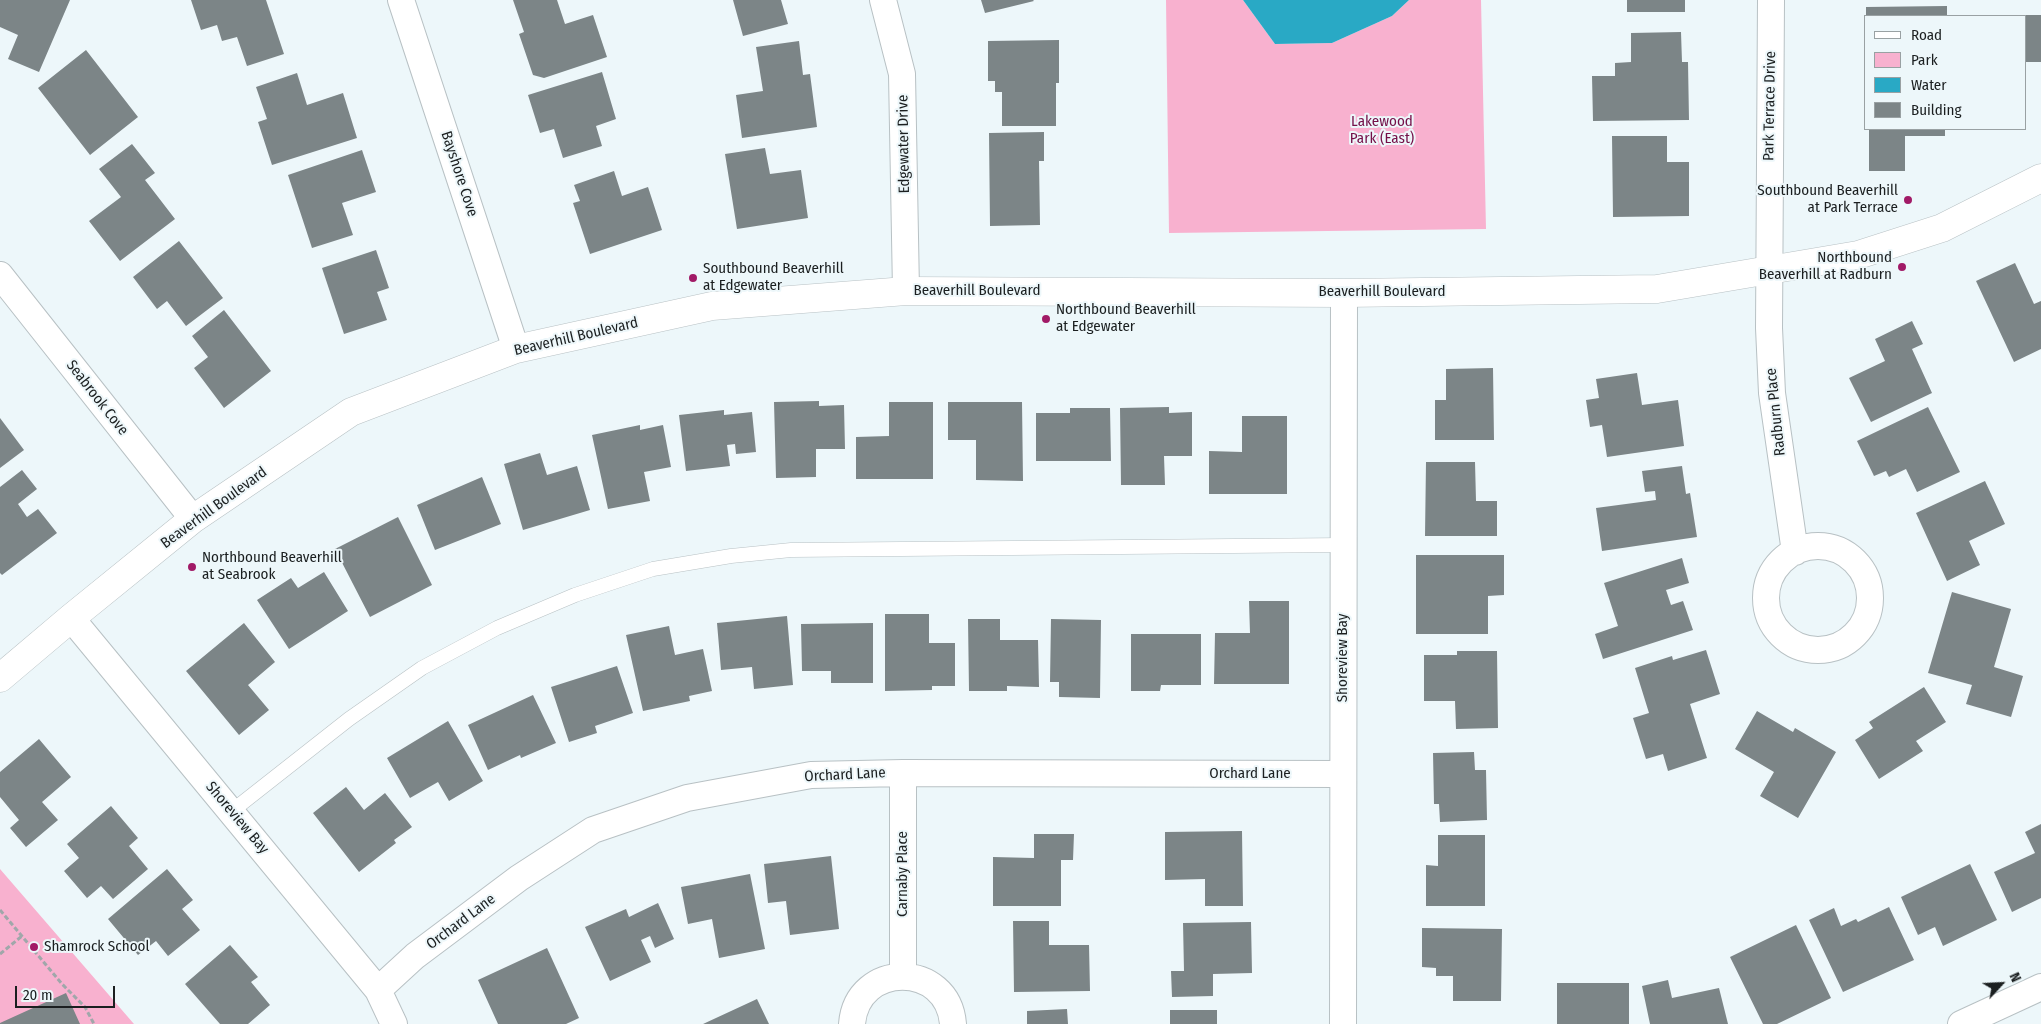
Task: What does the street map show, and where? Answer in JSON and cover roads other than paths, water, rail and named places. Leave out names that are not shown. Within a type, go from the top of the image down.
[{"type":"street","name":"Bayshore Cove","points":[[401,0],[516,349]]},
{"type":"street","name":"Edgewater Drive","points":[[883,0],[902,74],[906,291]]},
{"type":"street","name":"Park Terrace Drive","points":[[1768,272],[1771,0]]},
{"type":"street","name":"Beaverhill Boulevard","points":[[0,678],[71,618],[194,520],[352,412],[516,349],[712,306],[906,291],[1344,293],[1657,289],[1768,272],[1858,255],[1942,228],[2041,178]]},
{"type":"street","name":"Radburn Place","points":[[1768,272],[1772,393],[1795,552]]},
{"type":"street","name":"Seabrook Cove","points":[[0,276],[194,520]]},
{"type":"street","name":"Shoreview Bay","points":[[1343,1024],[1344,293]]},
{"type":"street","name":"Shoreview Bay","points":[[71,618],[378,990],[394,1024]]},
{"type":"street","name":"Orchard Lane","points":[[378,990],[415,956],[519,878],[594,830],[686,798],[810,775],[903,773],[1342,774]]},
{"type":"street","name":"Carnaby Place","points":[[903,773],[903,975]]},
{"type":"street","points":[[852,1024],[853,1014],[860,999],[871,986],[886,978],[903,975],[919,979],[934,986],[945,999],[952,1014],[953,1024]]},
{"type":"street","points":[[1961,1024],[2041,987]]},
{"type":"lane","points":[[232,811],[349,719],[422,668],[498,628],[575,595],[653,569],[731,556],[791,550],[1344,545]]},
{"type":"water","points":[[1243,0],[1409,0],[1392,16],[1332,43],[1275,44]]},
{"type":"place","name":"Southbound Beaverhill at Park Terrace","points":[[1908,200]]},
{"type":"place","name":"Northbound Beaverhill at Radburn","points":[[1902,267]]},
{"type":"place","name":"Southbound Beaverhill at Edgewater","points":[[693,278]]},
{"type":"place","name":"Northbound Beaverhill at Edgewater","points":[[1046,319]]},
{"type":"place","name":"Northbound Beaverhill at Seabrook","points":[[192,567]]},
{"type":"place","name":"Shamrock School","points":[[34,947]]},
{"type":"park label","name":"Lakewood Park (East)","points":[[1382,130]]}]
